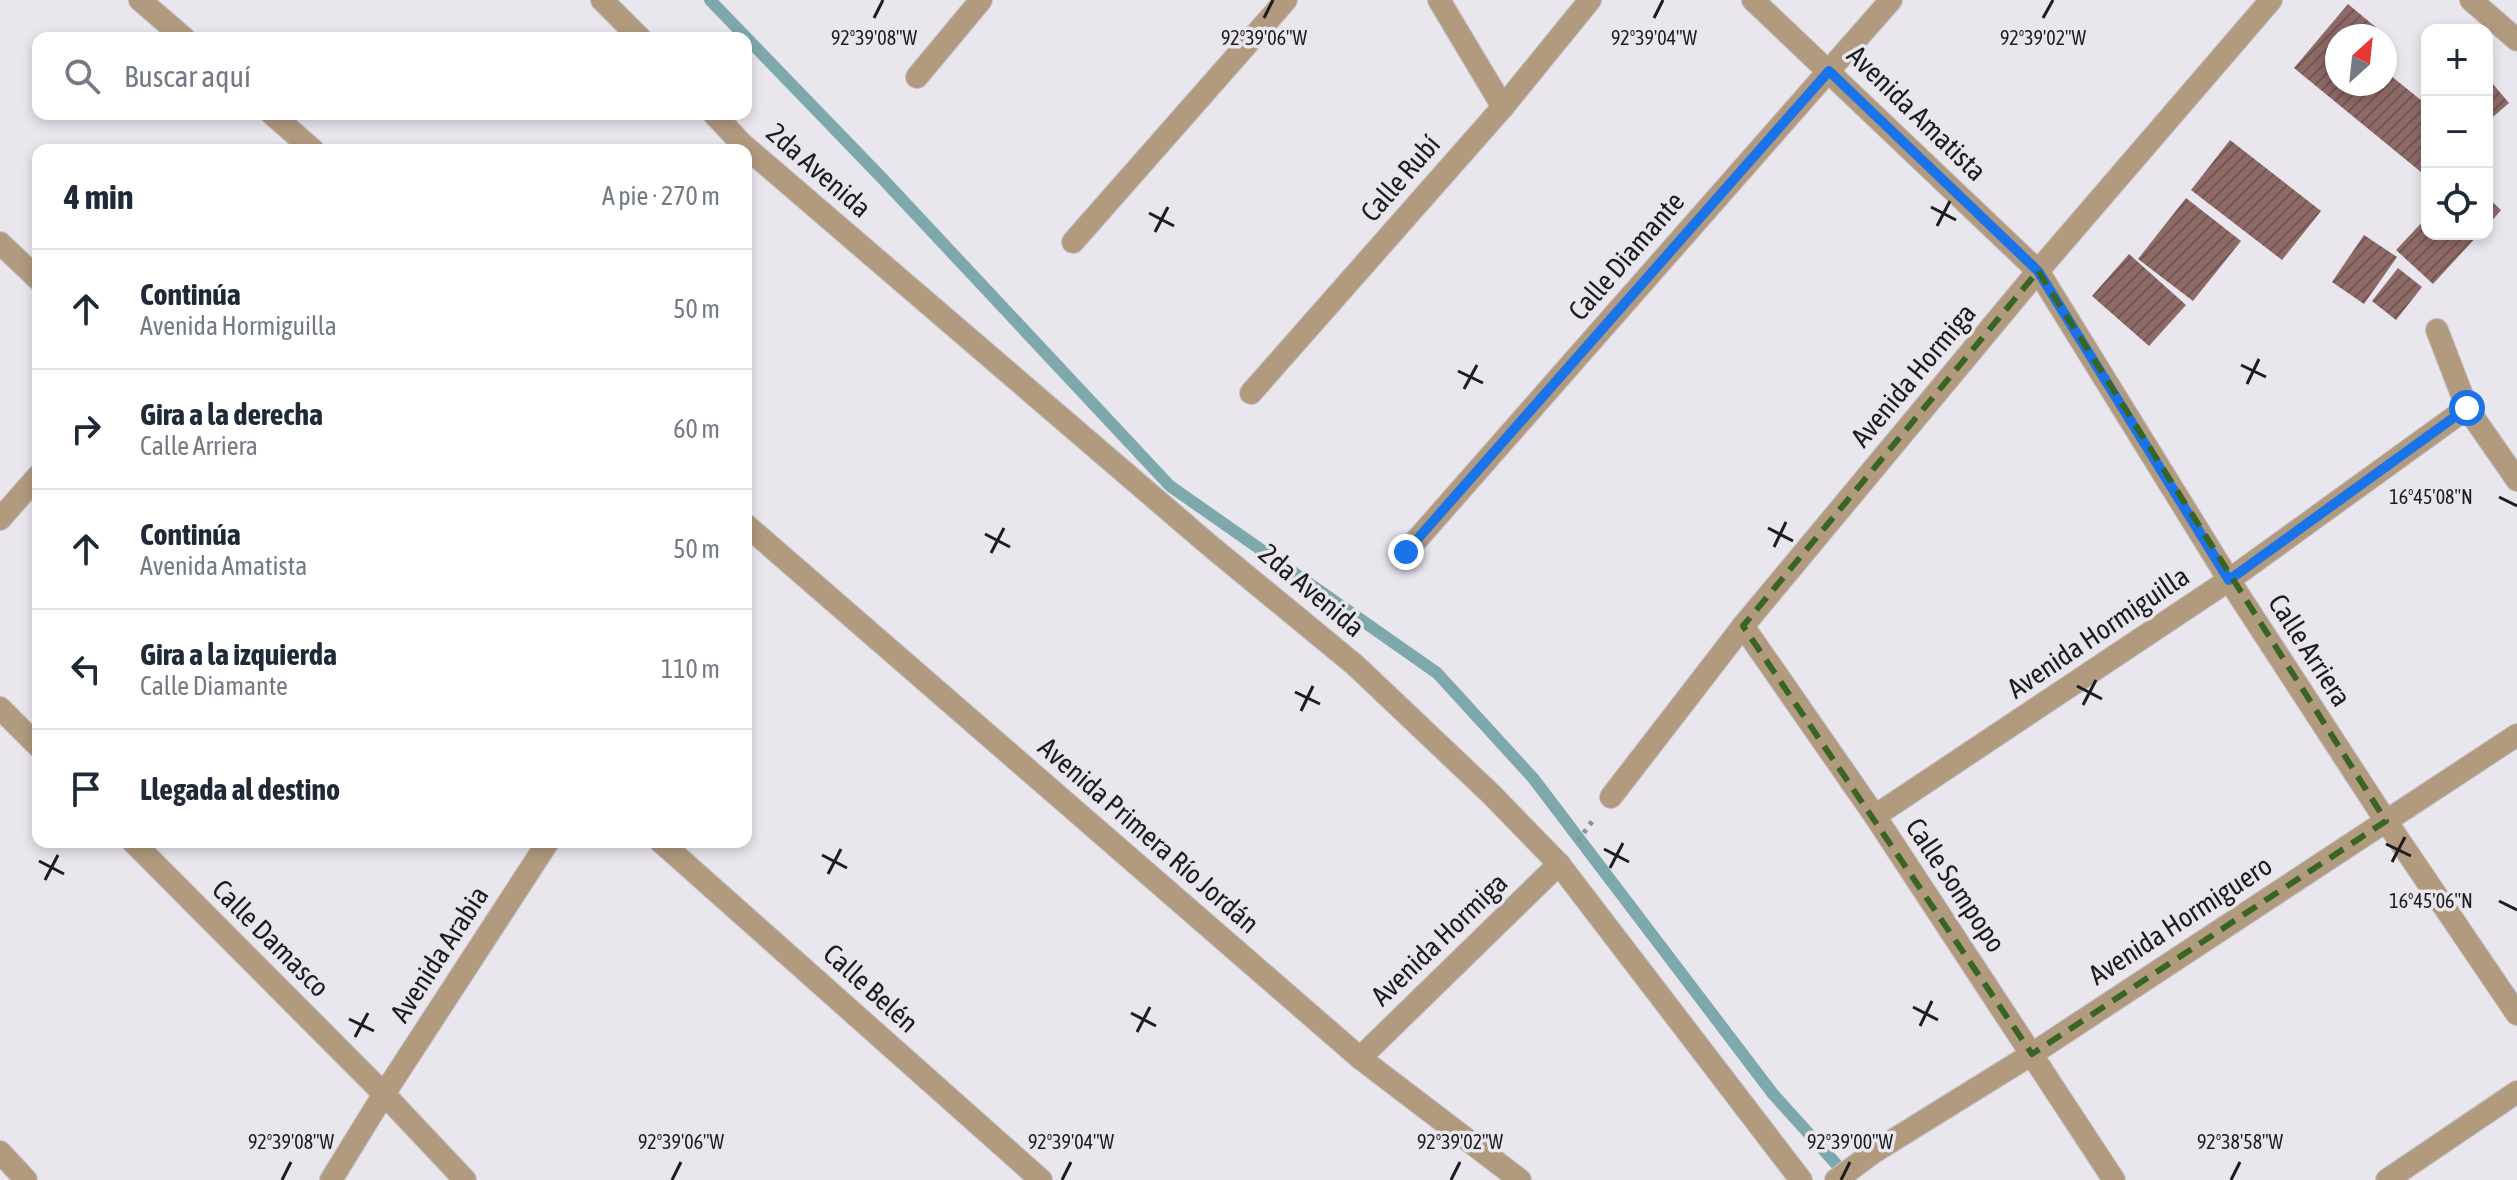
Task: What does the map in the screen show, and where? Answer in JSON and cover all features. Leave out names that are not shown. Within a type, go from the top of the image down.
[{"type":"street","points":[[140,0],[177,32]]},
{"type":"street","points":[[602,0],[634,32]]},
{"type":"street","points":[[917,77],[981,0]]},
{"type":"street","points":[[1073,242],[1286,0]]},
{"type":"street","points":[[1439,0],[1503,107]]},
{"type":"street","name":"Calle Rubí","points":[[1251,393],[1503,107],[1590,0]]},
{"type":"street","name":"Avenida Amatista","points":[[1753,0],[2038,271]]},
{"type":"street","name":"Calle Diamante","points":[[1406,552],[1891,0]]},
{"type":"street","name":"Avenida Hormiga","points":[[1611,797],[1743,626],[2038,271],[2271,0]]},
{"type":"street","points":[[2471,0],[2517,40]]},
{"type":"street","points":[[279,120],[306,144]]},
{"type":"street","name":"2da Avenida","points":[[720,120],[742,144]]},
{"type":"street","name":"2da Avenida","points":[[752,152],[1208,544],[1355,665],[1491,794],[1559,864],[1801,1180]]},
{"type":"street","points":[[0,243],[32,273]]},
{"type":"street","name":"Calle Arriera","points":[[2038,271],[2229,580],[2386,821],[2517,1014]]},
{"type":"street","points":[[2437,330],[2467,408],[2517,480]]},
{"type":"street","name":"Avenida Hormiguilla","points":[[1875,816],[2229,580],[2467,408]]},
{"type":"street","points":[[0,519],[32,483]]},
{"type":"street","name":"Avenida Primera Río Jordán","points":[[752,530],[1360,1058],[1520,1180]]},
{"type":"street","name":"Calle Sompopo","points":[[1743,626],[1875,816],[2114,1180]]},
{"type":"street","points":[[0,708],[32,740]]},
{"type":"street","name":"Avenida Hormiguero","points":[[1836,1180],[1874,1152],[2032,1054],[2517,735]]},
{"type":"street","name":"Calle Damasco","points":[[139,848],[384,1094],[465,1180]]},
{"type":"street","name":"Avenida Arabia","points":[[331,1180],[544,848]]},
{"type":"street","name":"Calle Belén","points":[[668,848],[1041,1180]]},
{"type":"street","name":"Avenida Hormiga","points":[[1360,1058],[1559,864]]},
{"type":"street","points":[[2387,1180],[2517,1092]]},
{"type":"street","points":[[0,1152],[26,1180]]},
{"type":"highlighted area","points":[[2038,271],[2386,821],[2032,1054],[1743,626]]},
{"type":"building","points":[[2348,4],[2372,24],[2331,24]]},
{"type":"building","points":[[2325,31],[2325,93],[2294,68]]},
{"type":"building","points":[[2397,81],[2421,100],[2421,172],[2328,96],[2397,96]]},
{"type":"building","points":[[2493,84],[2509,103],[2493,117]]},
{"type":"building","points":[[2230,140],[2321,211],[2282,260],[2191,190]]},
{"type":"building","points":[[2186,198],[2241,241],[2193,301],[2138,259]]},
{"type":"building","points":[[2493,203],[2501,210],[2493,219]]},
{"type":"building","points":[[2421,223],[2421,240],[2473,240],[2433,284],[2396,250]]},
{"type":"building","points":[[2364,235],[2397,257],[2364,304],[2332,282]]},
{"type":"building","points":[[2129,254],[2186,305],[2149,346],[2092,296]]},
{"type":"building","points":[[2398,268],[2422,287],[2396,320],[2372,301]]},
{"type":"waterway","points":[[710,0],[741,32]]},
{"type":"waterway","points":[[752,43],[1170,486],[1437,673],[1533,778],[1773,1094],[1847,1176]]},
{"type":"route","points":[[1406,552],[1829,71],[2038,271],[2229,580],[2467,408]]}]
